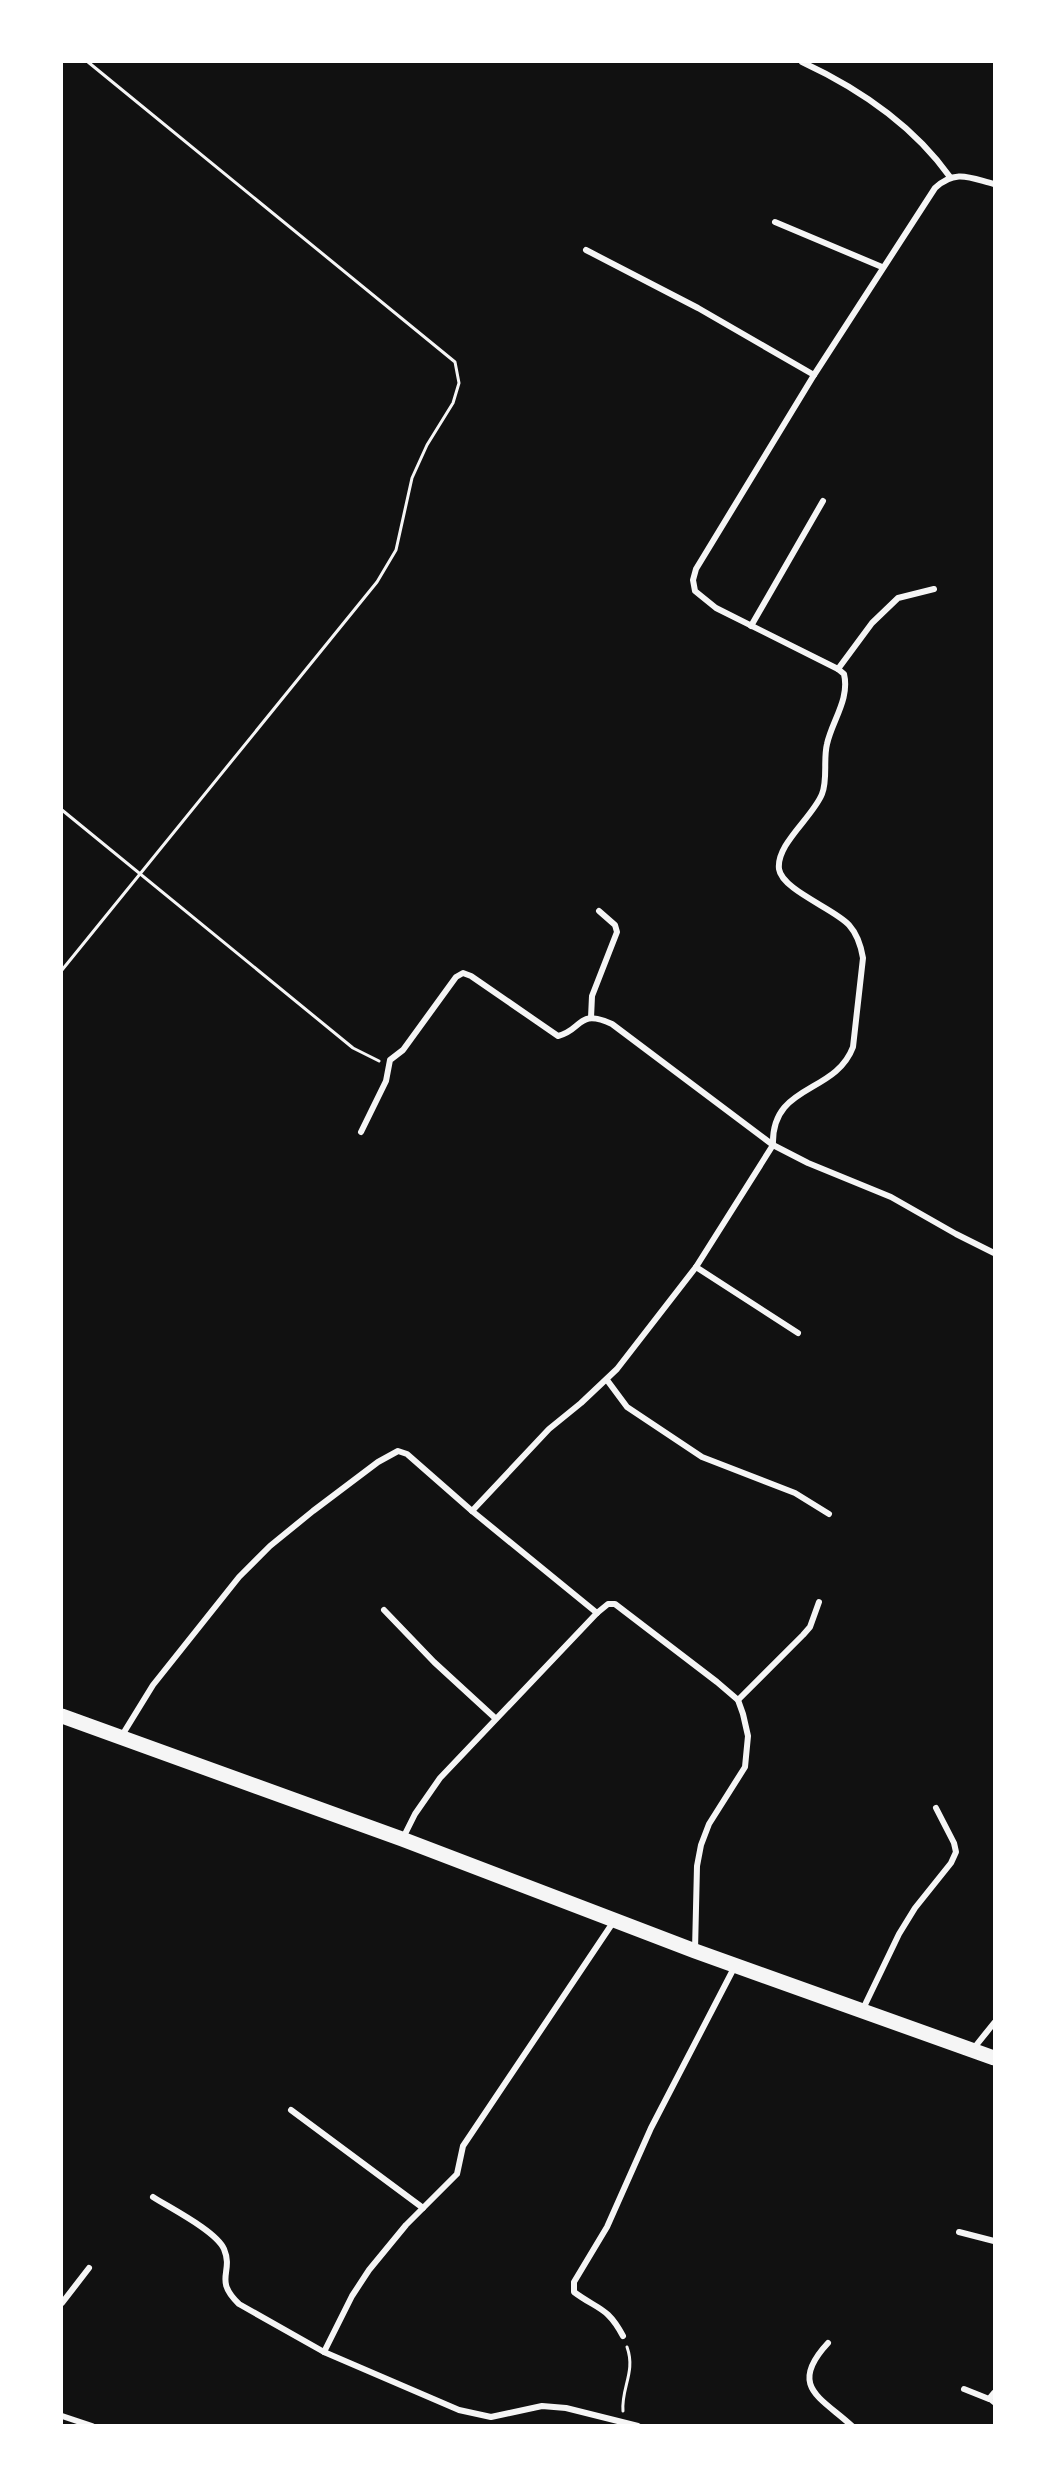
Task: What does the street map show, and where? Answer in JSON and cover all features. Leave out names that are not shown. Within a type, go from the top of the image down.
[{"type":"main road","points":[[62,1716],[402,1839],[695,1951],[994,2058]]},
{"type":"street","points":[[802,62],[854,89],[886,111],[934,154],[950,177]]},
{"type":"street","points":[[472,1511],[549,1429],[607,1380],[696,1267],[773,1145],[772,1131],[777,1116],[787,1103],[837,1071],[848,1059],[853,1047],[863,958],[862,946],[848,924],[786,882],[779,871],[780,860],[787,844],[822,793],[827,744],[847,689],[844,674],[704,600],[695,591],[693,580],[696,568],[814,375],[935,188],[950,177],[964,176],[994,184]]},
{"type":"street","points":[[775,222],[882,267]]},
{"type":"street","points":[[586,250],[698,308],[814,375]]},
{"type":"street","points":[[751,626],[823,501]]},
{"type":"street","points":[[838,669],[872,623],[898,598],[934,589]]},
{"type":"street","points":[[591,1018],[592,996],[617,932],[615,926],[599,911]]},
{"type":"street","points":[[361,1132],[386,1081],[390,1060],[404,1050],[456,977],[463,974],[471,976],[558,1036],[591,1018],[612,1024],[773,1145],[808,1163],[891,1197],[994,1253]]},
{"type":"street","points":[[696,1267],[798,1333]]},
{"type":"street","points":[[607,1380],[627,1407],[702,1457],[795,1493],[829,1514]]},
{"type":"street","points":[[121,1738],[153,1685],[239,1576],[313,1510],[378,1462],[398,1451],[407,1454],[472,1511],[597,1613]]},
{"type":"street","points":[[738,1700],[810,1627],[819,1602]]},
{"type":"street","points":[[402,1839],[415,1814],[440,1778],[597,1613],[608,1604],[615,1604],[738,1700],[748,1736],[745,1767],[709,1824],[701,1845],[697,1866],[695,1951]]},
{"type":"street","points":[[384,1610],[495,1719]]},
{"type":"street","points":[[862,2012],[898,1934],[915,1908],[951,1863],[956,1852],[954,1843],[936,1808]]},
{"type":"street","points":[[324,2352],[352,2296],[369,2270],[406,2225],[457,2174],[463,2146],[614,1920]]},
{"type":"street","points":[[623,2336],[604,2309],[574,2292],[574,2282],[607,2227],[651,2128],[735,1965]]},
{"type":"street","points":[[973,2050],[994,2023]]},
{"type":"street","points":[[291,2110],[423,2208]]},
{"type":"street","points":[[153,2197],[212,2235],[223,2247],[226,2257],[224,2282],[228,2293],[239,2304],[324,2352],[430,2398],[478,2415],[491,2416],[542,2406],[566,2408],[638,2426]]},
{"type":"street","points":[[959,2232],[994,2241]]},
{"type":"street","points":[[62,2303],[89,2268]]},
{"type":"street","points":[[828,2343],[812,2369],[810,2389],[816,2397],[852,2426]]},
{"type":"street","points":[[964,2389],[992,2401],[994,2393]]},
{"type":"street","points":[[62,2416],[92,2426]]},
{"type":"path","points":[[62,970],[377,582],[396,550],[412,478],[427,446],[453,404],[459,383],[455,362],[88,62]]},
{"type":"path","points":[[62,810],[353,1048],[379,1061],[390,1060]]},
{"type":"path","points":[[623,2336],[629,2352],[630,2366],[622,2404],[623,2424]]}]
